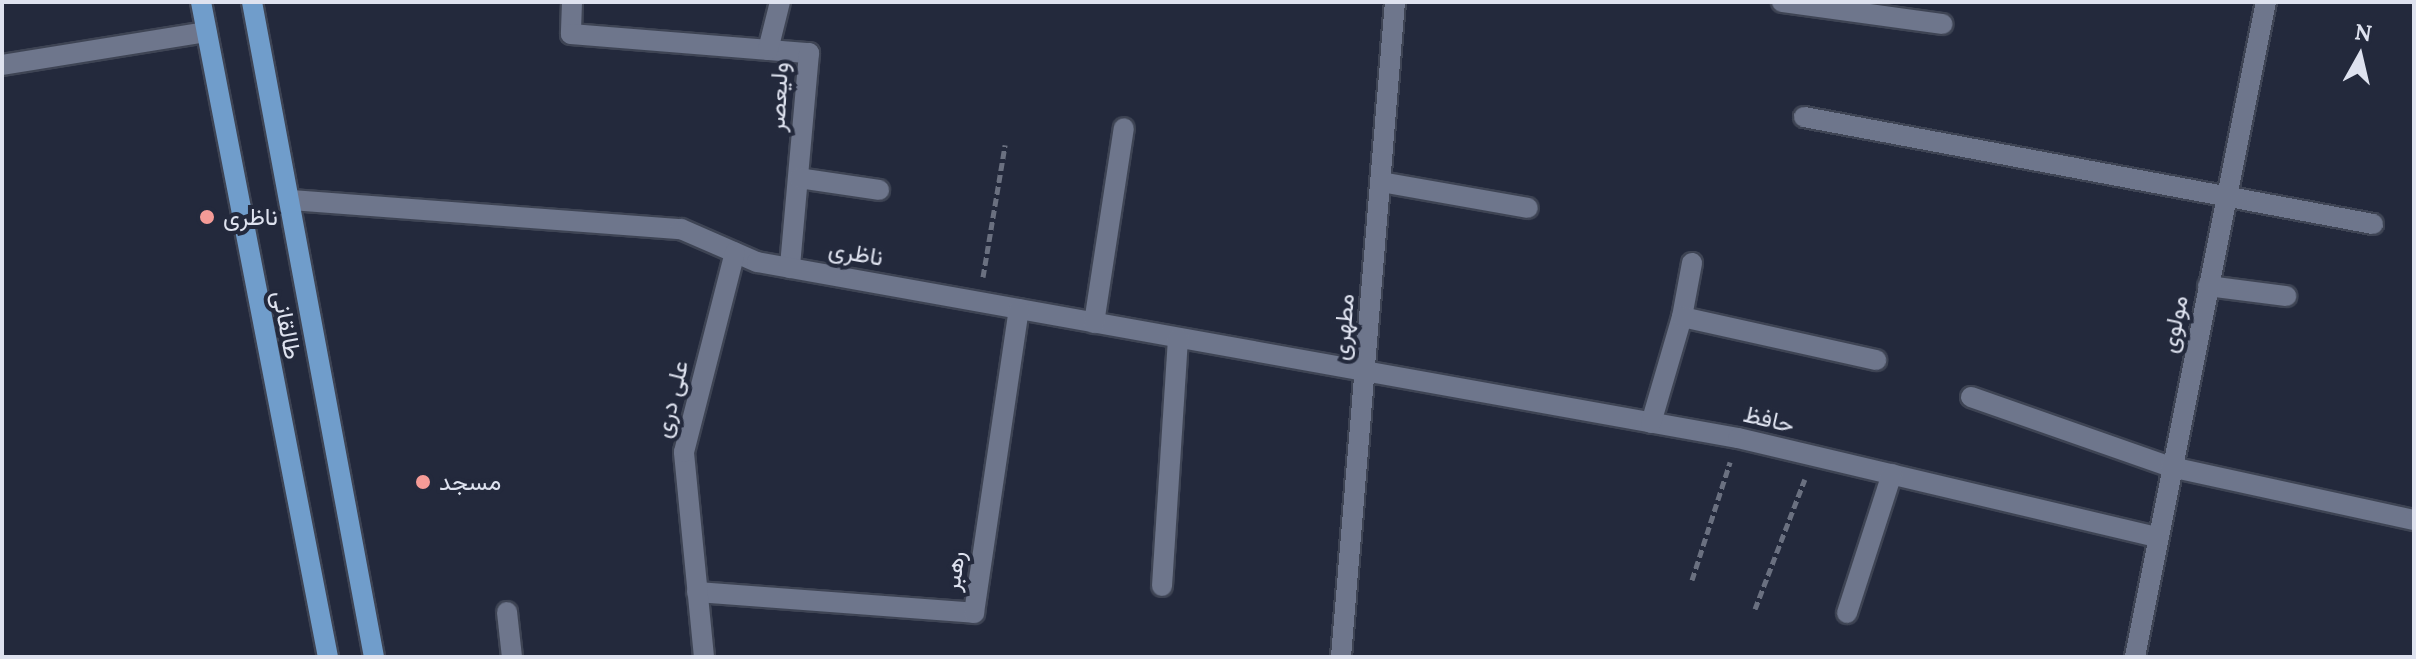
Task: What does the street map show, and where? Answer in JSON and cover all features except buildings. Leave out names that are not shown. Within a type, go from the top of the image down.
[{"type":"main road","name":"طالقانی","points":[[201,2],[328,657]]},
{"type":"main road","name":"طالقانی","points":[[252,2],[374,657]]},
{"type":"street","name":"ولیعصر","points":[[572,2],[571,34],[809,53],[790,268]]},
{"type":"street","points":[[768,50],[780,2]]},
{"type":"street","name":"مطهری","points":[[1341,657],[1395,2]]},
{"type":"street","points":[[1782,2],[1942,24]]},
{"type":"street","name":"مولوی","points":[[2135,657],[2266,2]]},
{"type":"street","points":[[3,64],[206,32]]},
{"type":"street","points":[[1804,117],[2227,192],[2373,224]]},
{"type":"street","points":[[1094,323],[1124,128]]},
{"type":"street","points":[[799,178],[879,190]]},
{"type":"street","points":[[1381,182],[1528,208]]},
{"type":"street","name":"ناظری","points":[[291,200],[681,229],[735,252],[790,268],[1365,372]]},
{"type":"street","name":"علی دری","points":[[704,657],[684,452],[735,252]]},
{"type":"street","points":[[1651,423],[1682,317],[1692,263]]},
{"type":"street","points":[[2208,286],[2286,296]]},
{"type":"street","name":"رهبر","points":[[697,592],[974,613],[1019,309]]},
{"type":"street","points":[[1682,317],[1876,360]]},
{"type":"street","points":[[1162,586],[1178,339]]},
{"type":"street","name":"حافظ","points":[[1365,372],[1738,438],[2157,537]]},
{"type":"street","points":[[1971,397],[2171,467],[2414,520]]},
{"type":"street","points":[[1847,613],[1892,474]]},
{"type":"street","points":[[507,612],[512,657]]},
{"type":"path","points":[[978,302],[1005,145]]},
{"type":"path","points":[[1692,580],[1738,438]]},
{"type":"path","points":[[1755,609],[1814,456]]},
{"type":"place","name":"ناظری","points":[[207,217]]},
{"type":"place","name":"مسجد","points":[[423,482]]}]
